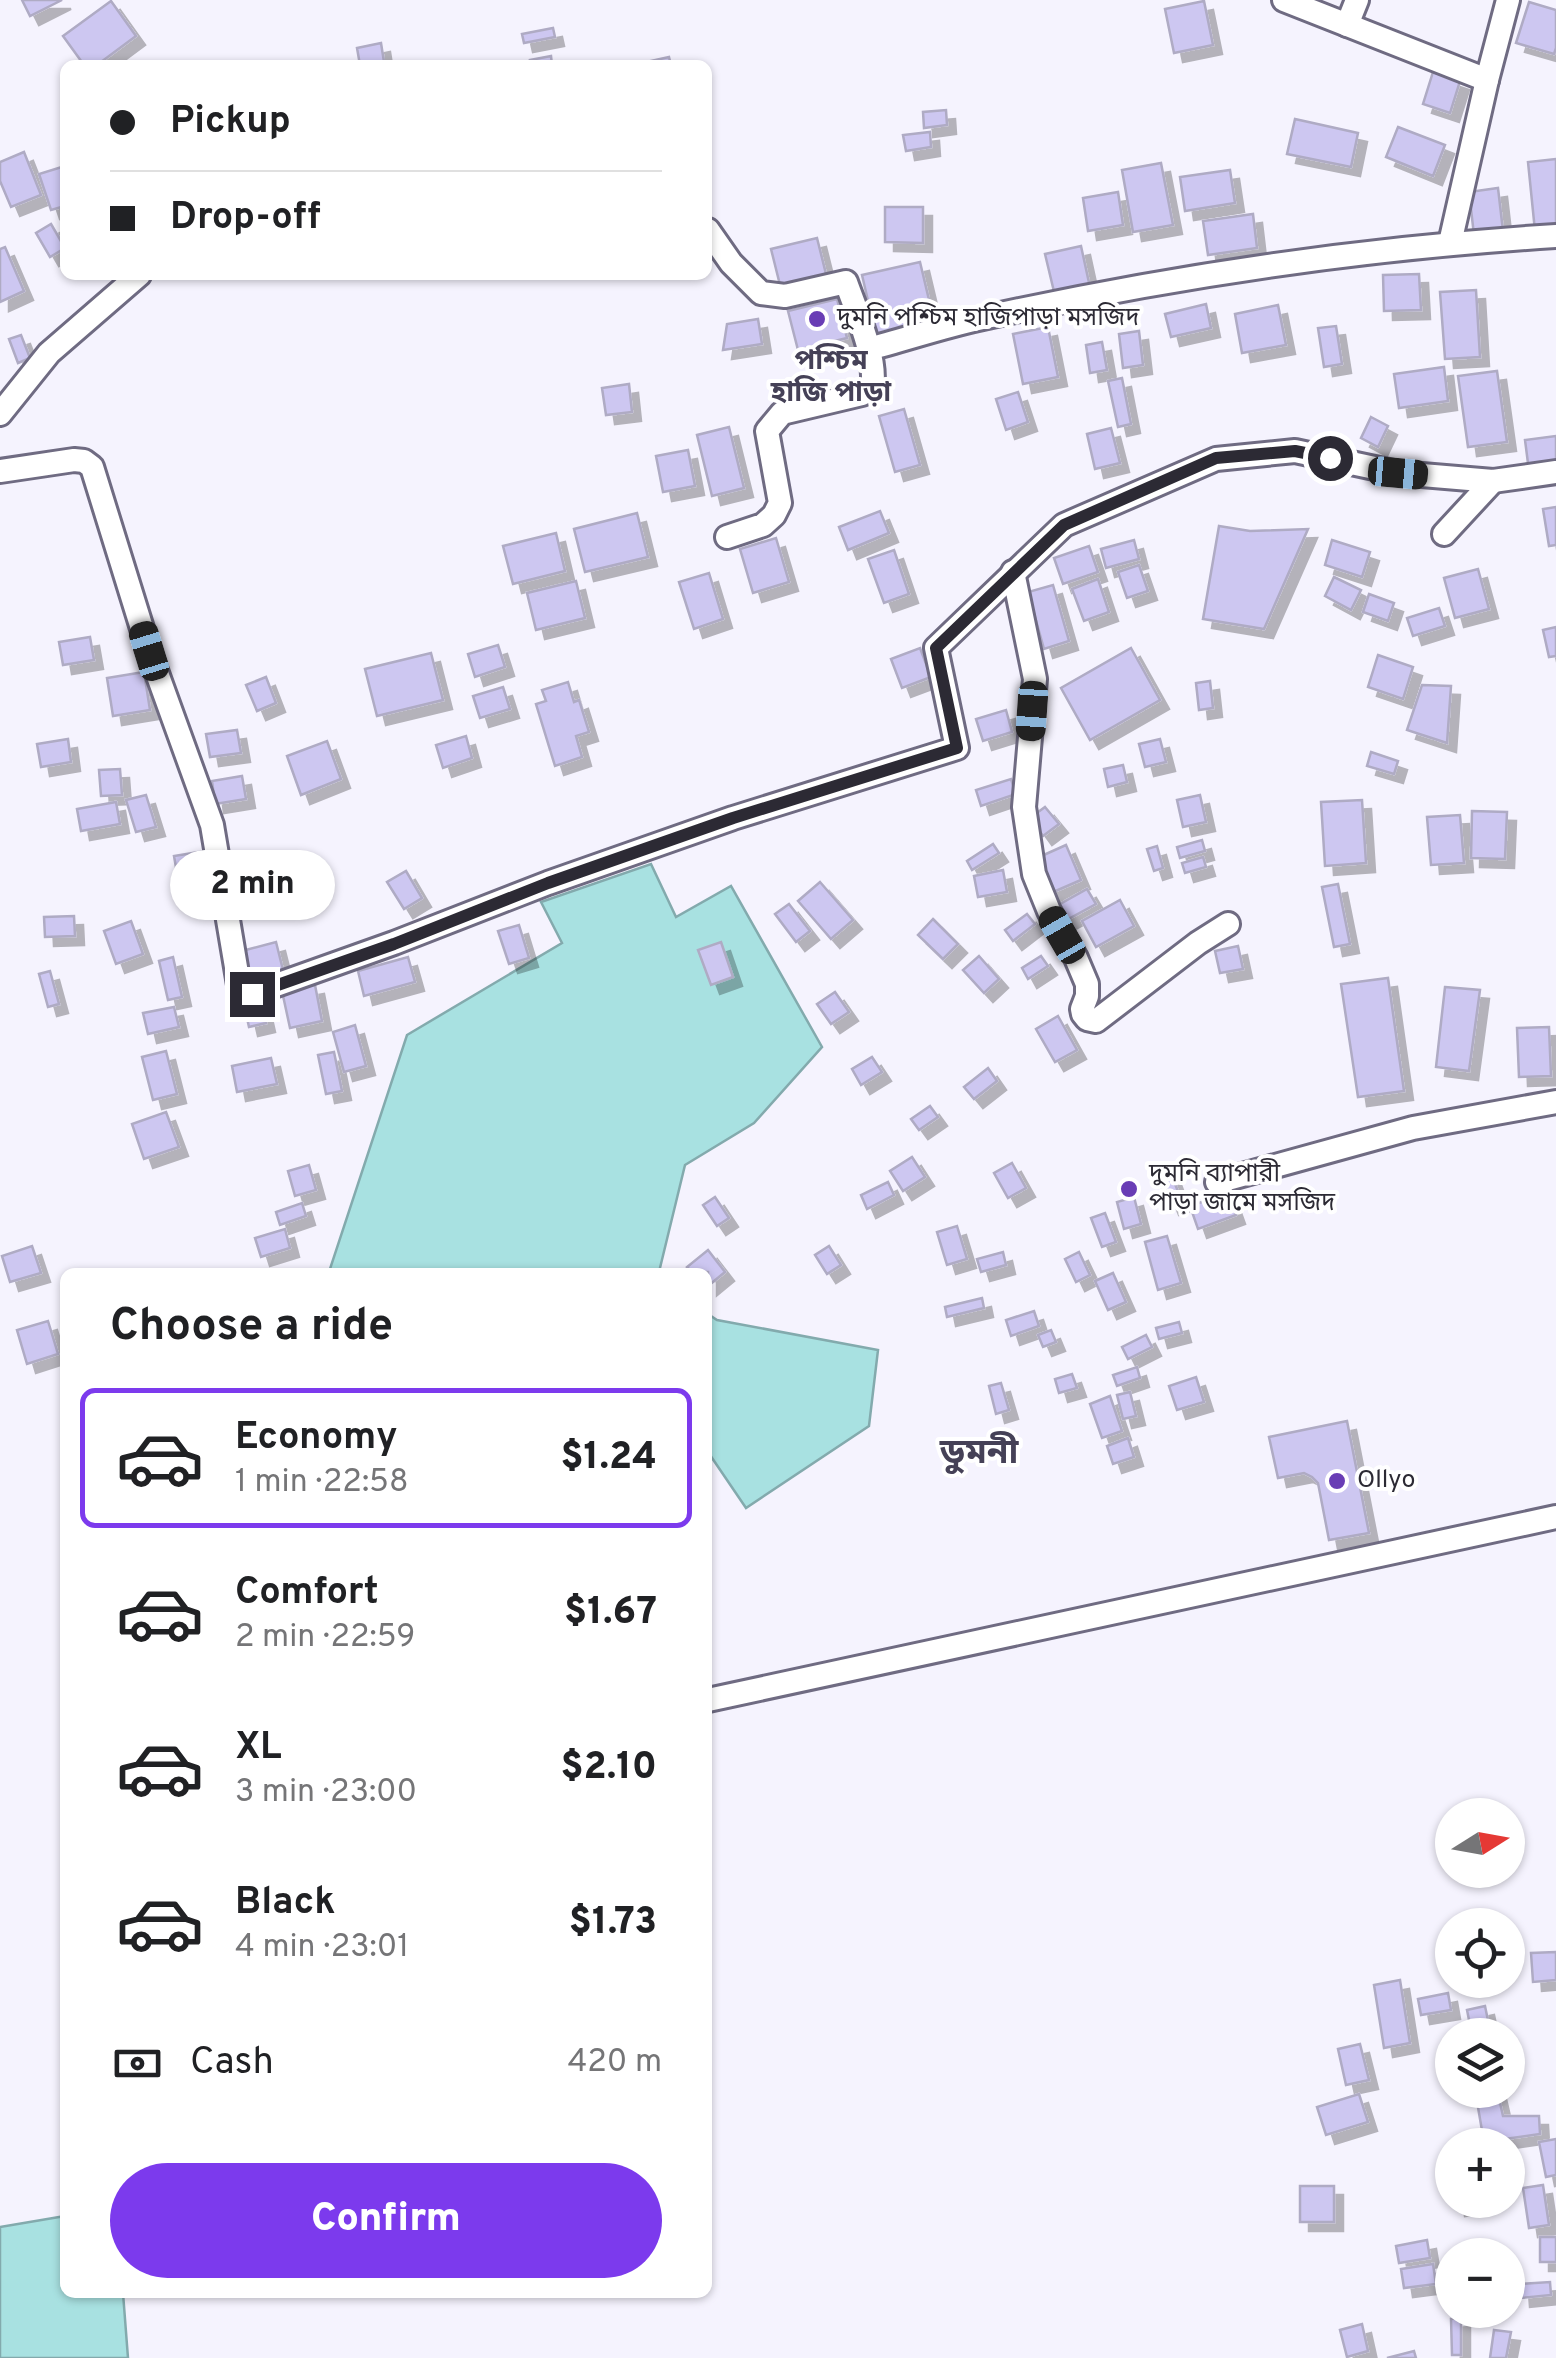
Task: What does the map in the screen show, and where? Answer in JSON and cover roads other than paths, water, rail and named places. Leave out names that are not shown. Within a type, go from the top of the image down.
[{"type":"street","points":[[1284,0],[1487,80]]},
{"type":"street","points":[[1347,25],[1357,0]]},
{"type":"street","points":[[1450,242],[1508,0]]},
{"type":"street","points":[[712,236],[731,263],[761,293],[785,296],[846,282],[874,381],[871,390],[862,394],[782,413],[767,431],[780,503],[763,524],[727,537]]},
{"type":"street","points":[[868,349],[973,320],[1150,286],[1450,242],[1556,236]]},
{"type":"street","points":[[0,414],[49,353],[133,280]]},
{"type":"street","points":[[0,471],[74,460],[92,467],[149,651],[212,826],[239,985],[243,992],[252,994],[733,818],[957,748],[936,648],[1064,525],[1216,458],[1295,451],[1398,473],[1494,480],[1556,472]]},
{"type":"street","points":[[1444,534],[1494,480]]},
{"type":"street","points":[[1013,572],[1035,679],[1024,806],[1034,874],[1048,911],[1087,984],[1083,1014],[1096,1021],[1228,924]]},
{"type":"street","points":[[1218,1182],[1412,1128],[1556,1102]]},
{"type":"street","points":[[712,1699],[1556,1517]]},
{"type":"place","name":"দুমনি পশ্চিম হাজিপাড়া মসজিদ","points":[[817,319]]},
{"type":"place","name":"দুমনি ব্যাপারী পাড়া জামে মসজিদ","points":[[1129,1189]]},
{"type":"place","name":"Ollyo","points":[[1337,1481]]},
{"type":"district","name":"পশ্চিম হাজি পাড়া","points":[[831,378]]},
{"type":"district","name":"ডুমনী","points":[[979,1454]]}]
